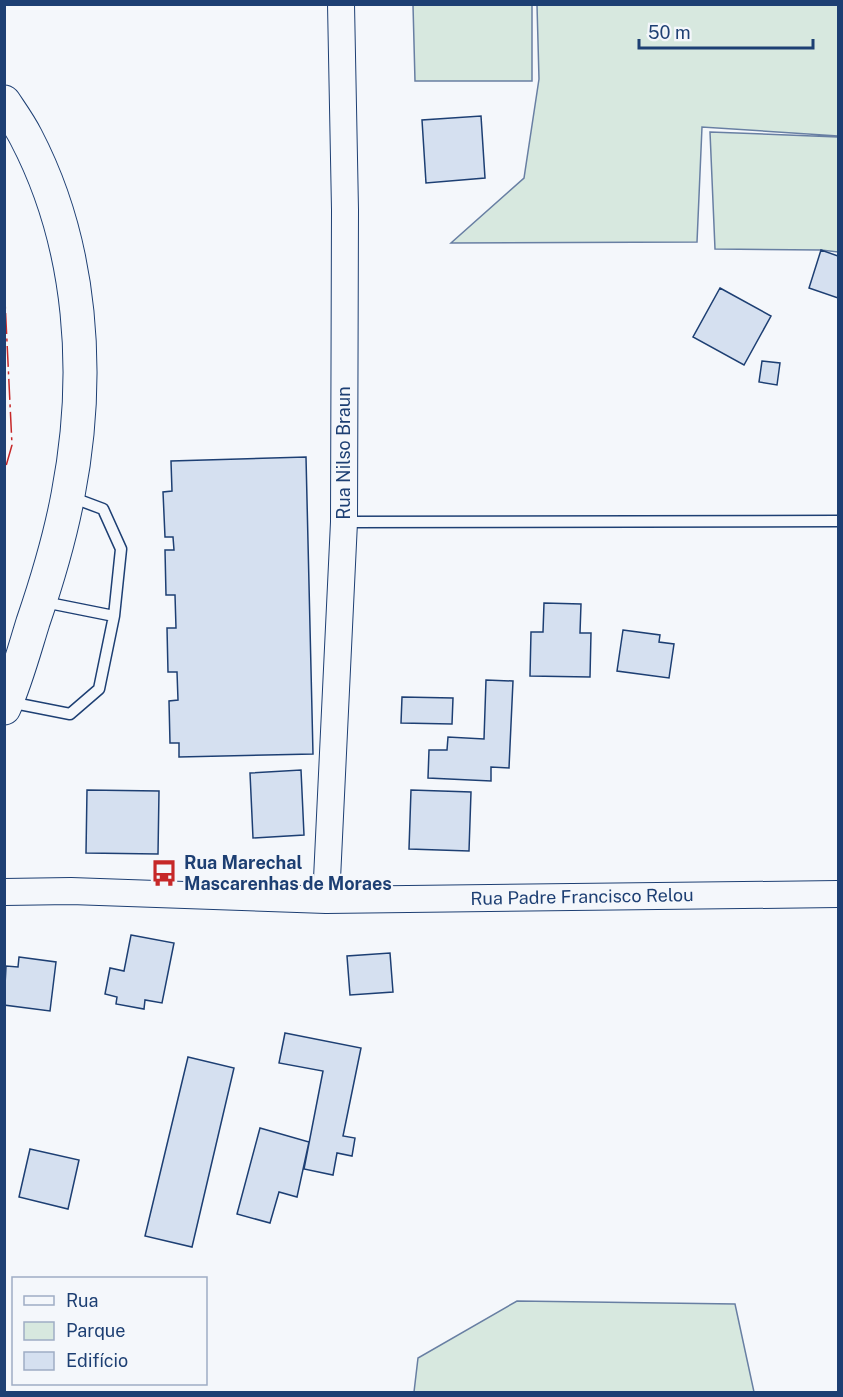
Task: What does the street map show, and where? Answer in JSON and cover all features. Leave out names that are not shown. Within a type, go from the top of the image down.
[{"type":"highway","points":[[4,102],[26,136],[52,197],[66,250],[76,303],[81,357],[80,412],[68,496],[40,601],[6,705]]},
{"type":"street","name":"Rua Nilso Braun","points":[[326,900],[344,522],[345,210],[340,4]]},
{"type":"street","points":[[4,892],[71,891],[326,900]]},
{"type":"street","name":"Rua Padre Francisco Relou","points":[[326,900],[838,894]]},
{"type":"lane","points":[[6,705],[70,714],[99,689],[114,616],[121,549],[103,508],[68,496]]},
{"type":"lane","points":[[344,522],[838,520]]},
{"type":"lane","points":[[40,601],[114,616]]},
{"type":"green space","points":[[413,5],[532,5],[532,81],[415,81]]},
{"type":"green space","points":[[537,5],[838,5],[838,136],[702,127],[697,242],[451,243],[524,178],[539,79]]},
{"type":"green space","points":[[710,132],[838,137],[838,252],[715,249]]},
{"type":"green space","points":[[517,1301],[735,1304],[754,1392],[414,1392],[418,1358]]},
{"type":"building","points":[[481,116],[485,178],[426,183],[422,120]]},
{"type":"building","points":[[821,250],[838,256],[838,298],[809,288]]},
{"type":"building","points":[[720,288],[771,316],[744,365],[693,337]]},
{"type":"building","points":[[762,361],[780,363],[777,385],[759,382]]},
{"type":"building","points":[[306,457],[313,754],[179,757],[179,743],[170,743],[169,701],[178,700],[177,672],[168,672],[167,628],[176,628],[175,595],[166,595],[165,550],[174,550],[173,537],[165,537],[163,492],[172,491],[171,461]]},
{"type":"building","points":[[544,603],[581,604],[580,633],[591,633],[590,677],[530,676],[531,632],[543,632]]},
{"type":"building","points":[[623,630],[660,635],[659,642],[674,644],[669,678],[617,671]]},
{"type":"building","points":[[486,680],[513,681],[509,768],[491,767],[491,781],[428,778],[429,750],[447,750],[448,737],[484,739]]},
{"type":"building","points":[[402,697],[453,698],[452,724],[401,723]]},
{"type":"building","points":[[301,770],[304,835],[253,838],[250,773]]},
{"type":"building","points":[[87,790],[159,791],[158,854],[86,853]]},
{"type":"building","points":[[411,790],[471,792],[469,851],[409,849]]},
{"type":"building","points":[[131,935],[174,943],[162,1003],[145,1000],[144,1009],[116,1004],[117,997],[105,994],[110,968],[124,971]]},
{"type":"building","points":[[390,953],[393,992],[350,995],[347,956]]},
{"type":"building","points":[[19,957],[56,962],[50,1011],[4,1005],[6,966],[18,967]]},
{"type":"building","points":[[285,1033],[361,1048],[343,1136],[355,1138],[352,1156],[337,1153],[333,1175],[304,1169],[323,1071],[279,1063]]},
{"type":"building","points":[[188,1057],[234,1068],[192,1247],[145,1236]]},
{"type":"building","points":[[260,1128],[309,1142],[297,1197],[279,1192],[270,1223],[237,1214]]},
{"type":"building","points":[[30,1149],[79,1160],[68,1209],[19,1197]]},
{"type":"power","points":[[4,280],[12,445],[4,473]]},
{"type":"place","name":"Rua Marechal Mascarenhas de Moraes","points":[[164,873]]}]
